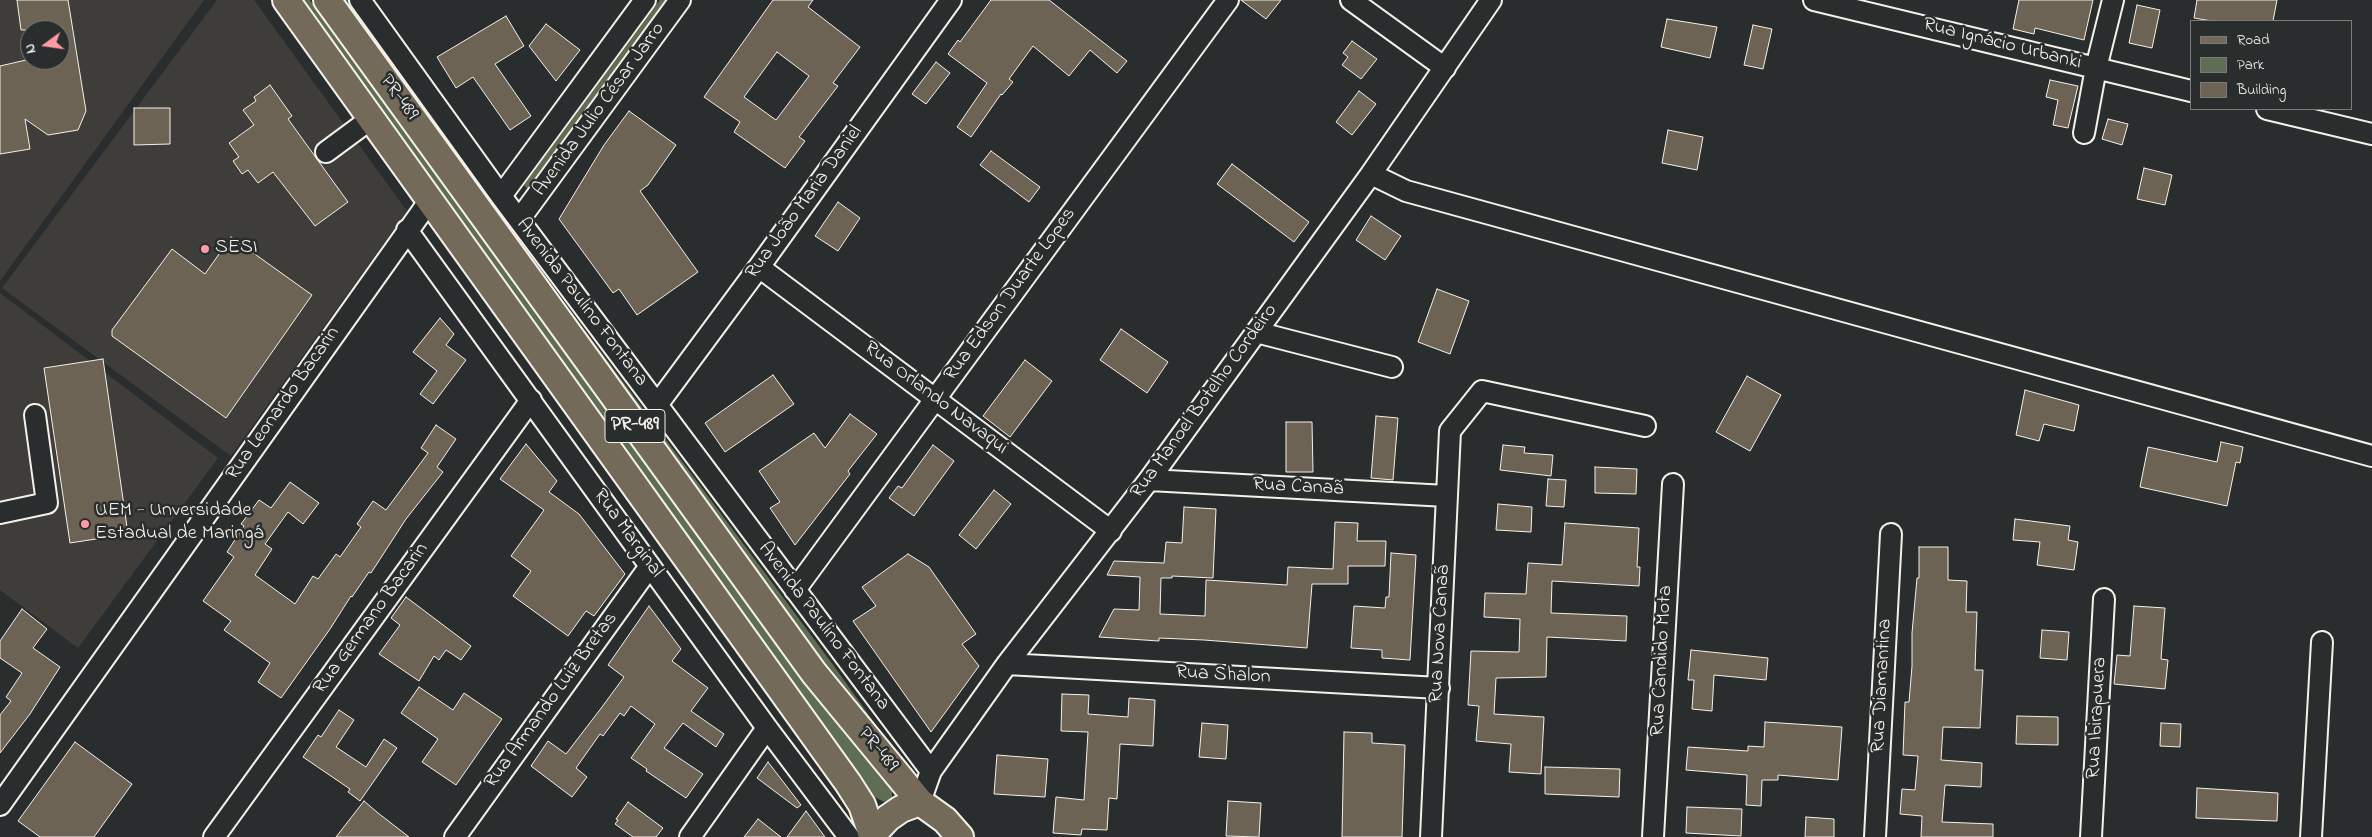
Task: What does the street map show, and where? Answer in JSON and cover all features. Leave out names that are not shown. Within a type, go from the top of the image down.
[{"type":"main road","name":"PR-489","points":[[286,0],[848,783],[862,805],[865,836]]},
{"type":"main road","name":"PR-489","points":[[327,0],[814,673],[920,802],[946,820],[960,837]]},
{"type":"main road","points":[[865,836],[901,809],[920,802]]},
{"type":"street","name":"Avenida Julio César Jarro","points":[[501,196],[645,0]]},
{"type":"street","name":"Avenida Julio César Jarro","points":[[519,220],[680,0]]},
{"type":"street","name":"Rua João Maria Daniel","points":[[657,405],[760,267],[951,0]]},
{"type":"street","name":"Rua Edson Duarte Lopes","points":[[795,590],[1228,0]]},
{"type":"street","points":[[1351,0],[1445,68]]},
{"type":"street","name":"Rua Manoel Botelho Cordeiro","points":[[920,802],[931,772],[1007,664],[1111,531],[1371,174],[1491,0]]},
{"type":"street","name":"Rua Ignácio Urbanki","points":[[1814,0],[2190,90]]},
{"type":"street","points":[[2084,133],[2096,68],[2113,0]]},
{"type":"street","name":"Avenida Paulino Fontana","points":[[366,3],[501,196],[931,772]]},
{"type":"street","points":[[2271,110],[2372,134]]},
{"type":"street","points":[[326,152],[372,118]]},
{"type":"street","points":[[1371,174],[1406,191],[2372,456]]},
{"type":"street","name":"Rua Leonardo Bacarin","points":[[0,804],[430,200]]},
{"type":"street","name":"Rua Marginal","points":[[407,230],[767,728],[865,836]]},
{"type":"street","name":"Rua Orlando Navaqui","points":[[760,267],[1111,531]]},
{"type":"street","points":[[1256,332],[1392,367]]},
{"type":"street","name":"Rua Nova Canaã","points":[[1430,837],[1450,431],[1482,391],[1645,426]]},
{"type":"street","name":"Rua Germano Bacarin","points":[[214,837],[531,400]]},
{"type":"street","points":[[0,513],[48,503],[34,415]]},
{"type":"street","name":"Rua Canaã","points":[[1148,480],[1447,496]]},
{"type":"street","name":"Rua Candido Mota","points":[[1653,837],[1673,484]]},
{"type":"street","name":"Rua Diamantina","points":[[1875,837],[1891,534]]},
{"type":"street","name":"Rua Armando Luiz Bretas","points":[[455,837],[650,566]]},
{"type":"street","name":"Rua Ibirapuera","points":[[2091,837],[2104,599]]},
{"type":"street","points":[[2311,837],[2322,642]]},
{"type":"street","name":"Rua Shalon","points":[[1007,664],[1438,688]]},
{"type":"street","points":[[690,837],[767,728]]},
{"type":"shaded area","points":[[0,0],[204,0],[0,281]]},
{"type":"shaded area","name":"SESI","points":[[217,0],[254,0],[407,211],[231,456],[2,288]]},
{"type":"shaded area","name":"UEM - Unversidade Estadual de Maringá","points":[[0,293],[218,458],[78,648],[0,590]]},
{"type":"green space","points":[[292,0],[310,0],[798,673],[892,788],[892,798],[884,802],[873,796],[860,780]]},
{"type":"green space","points":[[333,0],[351,0],[555,290],[831,662],[906,767],[901,771]]},
{"type":"green space","points":[[660,0],[672,0],[531,193],[524,185]]},
{"type":"building","points":[[17,0],[68,0],[86,111],[78,130],[48,135],[25,119],[30,149],[0,154],[0,66],[20,61],[20,70],[70,70],[70,20],[20,20],[20,22]]},
{"type":"building","points":[[773,0],[813,0],[808,7],[860,47],[833,83],[838,86],[799,137],[805,141],[785,168],[734,132],[740,122],[704,97]],"holes":[[[777,52],[809,76],[776,120],[744,97]]]},
{"type":"building","points":[[991,0],[1049,0],[1127,61],[1117,73],[1090,50],[1069,76],[1033,46],[1009,79],[1013,82],[1001,94],[971,137],[957,127],[987,83],[948,54],[958,40],[960,42]]},
{"type":"building","points":[[1241,0],[1281,0],[1266,19]]},
{"type":"building","points":[[2019,0],[2093,0],[2084,40],[2035,28],[2034,34],[2013,29]]},
{"type":"building","points":[[2197,0],[2277,0],[2273,20],[2206,20],[2194,18]]},
{"type":"building","points":[[2137,5],[2160,10],[2152,48],[2129,43]]},
{"type":"building","points":[[506,16],[524,46],[495,64],[531,116],[510,130],[473,77],[456,88],[437,57]]},
{"type":"building","points":[[1667,19],[1717,27],[1710,58],[1661,47]]},
{"type":"building","points":[[546,24],[580,50],[556,81],[529,46]]},
{"type":"building","points":[[1753,25],[1772,29],[1763,69],[1744,65]]},
{"type":"building","points":[[1352,41],[1377,59],[1361,79],[1342,65],[1348,57],[1343,53]]},
{"type":"building","points":[[936,62],[950,73],[926,104],[912,94]]},
{"type":"building","points":[[2050,80],[2078,86],[2068,128],[2053,125],[2058,100],[2046,97]]},
{"type":"building","points":[[270,85],[292,116],[288,119],[348,202],[315,226],[273,172],[258,183],[248,170],[242,174],[233,161],[239,157],[229,143],[254,125],[243,110],[256,101],[254,97]]},
{"type":"building","points":[[1359,91],[1376,104],[1352,135],[1336,122]]},
{"type":"building","points":[[134,108],[170,108],[170,144],[134,145]]},
{"type":"building","points":[[629,111],[676,145],[648,185],[640,191],[698,272],[637,315],[619,289],[613,293],[559,219],[604,145]]},
{"type":"building","points":[[2108,119],[2128,124],[2122,145],[2102,139]]},
{"type":"building","points":[[1668,130],[1703,137],[1697,170],[1662,163]]},
{"type":"building","points":[[991,151],[1040,187],[1029,202],[980,165]]},
{"type":"building","points":[[1232,164],[1309,222],[1294,242],[1217,184]]},
{"type":"building","points":[[2144,168],[2172,175],[2165,205],[2137,199]]},
{"type":"building","points":[[838,202],[860,218],[838,251],[815,236]]},
{"type":"building","points":[[1371,216],[1401,236],[1385,260],[1356,240]]},
{"type":"building","points":[[231,237],[312,295],[226,418],[112,336],[112,330],[172,249],[205,274]]},
{"type":"building","points":[[1437,289],[1469,301],[1450,354],[1418,342]]},
{"type":"building","points":[[440,318],[454,334],[446,345],[466,360],[433,404],[420,394],[437,371],[413,352]]},
{"type":"building","points":[[1121,329],[1168,362],[1147,393],[1100,360]]},
{"type":"building","points":[[103,359],[128,534],[70,543],[44,368]]},
{"type":"building","points":[[1025,360],[1052,381],[1010,437],[983,416]]},
{"type":"building","points":[[773,375],[794,404],[725,452],[705,423]]},
{"type":"building","points":[[1747,376],[1781,395],[1750,451],[1716,432]]},
{"type":"building","points":[[2025,390],[2079,405],[2074,431],[2044,424],[2039,441],[2016,435]]},
{"type":"building","points":[[850,414],[877,434],[848,471],[850,474],[795,545],[770,508],[780,502],[759,471],[814,433],[825,448]]},
{"type":"building","points":[[1376,416],[1398,418],[1393,480],[1371,478]]},
{"type":"building","points":[[1286,422],[1312,422],[1313,472],[1286,472]]},
{"type":"building","points":[[436,425],[456,439],[437,467],[443,472],[406,519],[371,573],[369,572],[351,596],[281,698],[258,682],[270,663],[224,630],[231,621],[203,601],[234,557],[227,552],[244,526],[241,524],[259,500],[271,508],[290,482],[319,503],[303,524],[288,512],[265,544],[272,549],[255,575],[295,604],[313,576],[318,579],[336,554],[340,557],[361,527],[357,524],[373,501],[386,510],[428,453],[421,448]]},
{"type":"building","points":[[2221,442],[2243,447],[2240,463],[2236,462],[2227,506],[2140,487],[2148,447],[2217,462]]},
{"type":"building","points":[[526,444],[557,481],[549,492],[579,514],[625,574],[594,616],[586,611],[568,636],[513,596],[531,571],[511,556],[544,510],[500,479]]},
{"type":"building","points":[[933,445],[954,461],[914,516],[889,498],[898,486],[902,488]]},
{"type":"building","points":[[1503,445],[1525,447],[1524,453],[1553,455],[1551,476],[1500,470]]},
{"type":"building","points":[[1595,467],[1637,469],[1636,494],[1595,493]]},
{"type":"building","points":[[1548,479],[1566,480],[1564,507],[1546,506]]},
{"type":"building","points":[[994,490],[1011,504],[976,549],[959,535]]},
{"type":"building","points":[[1498,504],[1532,507],[1531,532],[1496,530]]},
{"type":"building","points":[[1184,507],[1216,509],[1213,578],[1172,576],[1172,578],[1161,578],[1160,614],[1205,616],[1206,580],[1287,585],[1288,567],[1333,569],[1335,522],[1358,523],[1357,541],[1386,541],[1385,566],[1348,566],[1348,584],[1312,584],[1307,648],[1204,640],[1159,638],[1159,641],[1099,637],[1114,609],[1139,610],[1140,577],[1107,575],[1114,561],[1164,563],[1166,542],[1182,543]]},
{"type":"building","points":[[2015,519],[2070,526],[2068,540],[2078,542],[2074,570],[2037,565],[2040,542],[2013,540]]},
{"type":"building","points":[[1565,523],[1639,528],[1637,567],[1640,567],[1639,586],[1552,581],[1551,613],[1627,616],[1626,641],[1547,637],[1546,677],[1496,678],[1494,714],[1544,717],[1541,774],[1509,772],[1511,744],[1476,741],[1479,706],[1468,705],[1471,651],[1519,652],[1520,619],[1484,617],[1485,593],[1526,594],[1528,563],[1562,565]]},
{"type":"building","points":[[1919,547],[1948,547],[1948,580],[1967,581],[1966,612],[1977,612],[1975,670],[1983,670],[1980,728],[1943,727],[1941,760],[1982,763],[1981,787],[1945,785],[1942,822],[1993,824],[1993,837],[1921,837],[1922,816],[1900,814],[1902,789],[1915,790],[1918,756],[1903,755],[1905,702],[1909,702],[1912,633],[1917,578],[1919,578]]},
{"type":"building","points":[[1391,553],[1416,555],[1410,660],[1382,658],[1382,650],[1351,648],[1354,606],[1385,608],[1386,597],[1389,597]]},
{"type":"building","points":[[908,554],[929,567],[976,634],[962,644],[979,666],[931,732],[853,621],[876,606],[862,587]]},
{"type":"building","points":[[406,597],[471,646],[461,660],[446,650],[439,660],[434,656],[419,681],[379,654],[400,625],[391,618]]},
{"type":"building","points":[[649,606],[681,649],[672,661],[708,688],[691,711],[724,734],[716,747],[683,723],[664,748],[703,774],[686,798],[646,771],[647,769],[631,758],[655,724],[631,706],[624,716],[620,713],[603,736],[600,734],[576,768],[587,777],[572,797],[531,766],[548,741],[566,754],[602,707],[624,677],[608,665]]},
{"type":"building","points":[[2134,606],[2165,608],[2161,659],[2168,660],[2165,689],[2114,684],[2117,655],[2130,656]]},
{"type":"building","points":[[22,609],[47,629],[33,648],[60,667],[30,714],[0,753],[0,715],[11,701],[6,697],[22,673],[0,658],[0,641]]},
{"type":"building","points":[[2042,630],[2069,632],[2067,660],[2040,658]]},
{"type":"building","points":[[1691,650],[1768,658],[1766,680],[1714,675],[1712,711],[1692,709],[1694,680],[1688,680]]},
{"type":"building","points":[[419,687],[453,710],[464,693],[502,719],[456,785],[422,762],[438,739],[401,713]]},
{"type":"building","points":[[1062,694],[1089,695],[1088,714],[1128,717],[1129,698],[1155,700],[1153,746],[1120,744],[1117,799],[1109,798],[1107,830],[1082,829],[1081,835],[1053,833],[1056,797],[1084,800],[1088,732],[1061,731]]},
{"type":"building","points":[[339,710],[354,720],[336,747],[366,767],[384,739],[397,748],[360,801],[348,792],[350,789],[303,757],[318,735],[321,737]]},
{"type":"building","points":[[2017,716],[2058,717],[2058,745],[2016,744]]},
{"type":"building","points":[[1765,722],[1842,727],[1838,780],[1778,775],[1778,780],[1762,780],[1761,806],[1746,805],[1747,775],[1686,770],[1688,747],[1748,751],[1748,746],[1764,747]]},
{"type":"building","points":[[1202,723],[1228,725],[1226,759],[1199,757]]},
{"type":"building","points":[[2161,723],[2181,724],[2180,747],[2160,746]]},
{"type":"building","points":[[1344,732],[1372,733],[1372,743],[1405,745],[1402,837],[1342,837]]},
{"type":"building","points":[[75,742],[132,784],[94,837],[40,837],[18,821]]},
{"type":"building","points":[[997,755],[1048,759],[1045,797],[994,794]]},
{"type":"building","points":[[768,762],[801,805],[797,808],[757,778]]},
{"type":"building","points":[[1545,767],[1620,769],[1619,797],[1545,794]]},
{"type":"building","points":[[2197,788],[2278,793],[2277,821],[2196,818]]},
{"type":"building","points":[[364,801],[378,813],[409,837],[336,837]]},
{"type":"building","points":[[1228,801],[1261,803],[1259,837],[1226,836]]},
{"type":"building","points":[[628,802],[663,828],[656,837],[633,837],[615,824],[618,820],[616,819]]},
{"type":"building","points":[[1687,807],[1742,809],[1741,836],[1686,833]]},
{"type":"building","points":[[806,811],[825,837],[787,837]]},
{"type":"building","points":[[1806,817],[1834,819],[1834,837],[1805,837]]},
{"type":"building","points":[[758,819],[781,837],[744,837]]},
{"type":"place","name":"SESI","points":[[205,249]]},
{"type":"place","name":"UEM - Unversidade Estadual de Maringá","points":[[85,524]]}]
